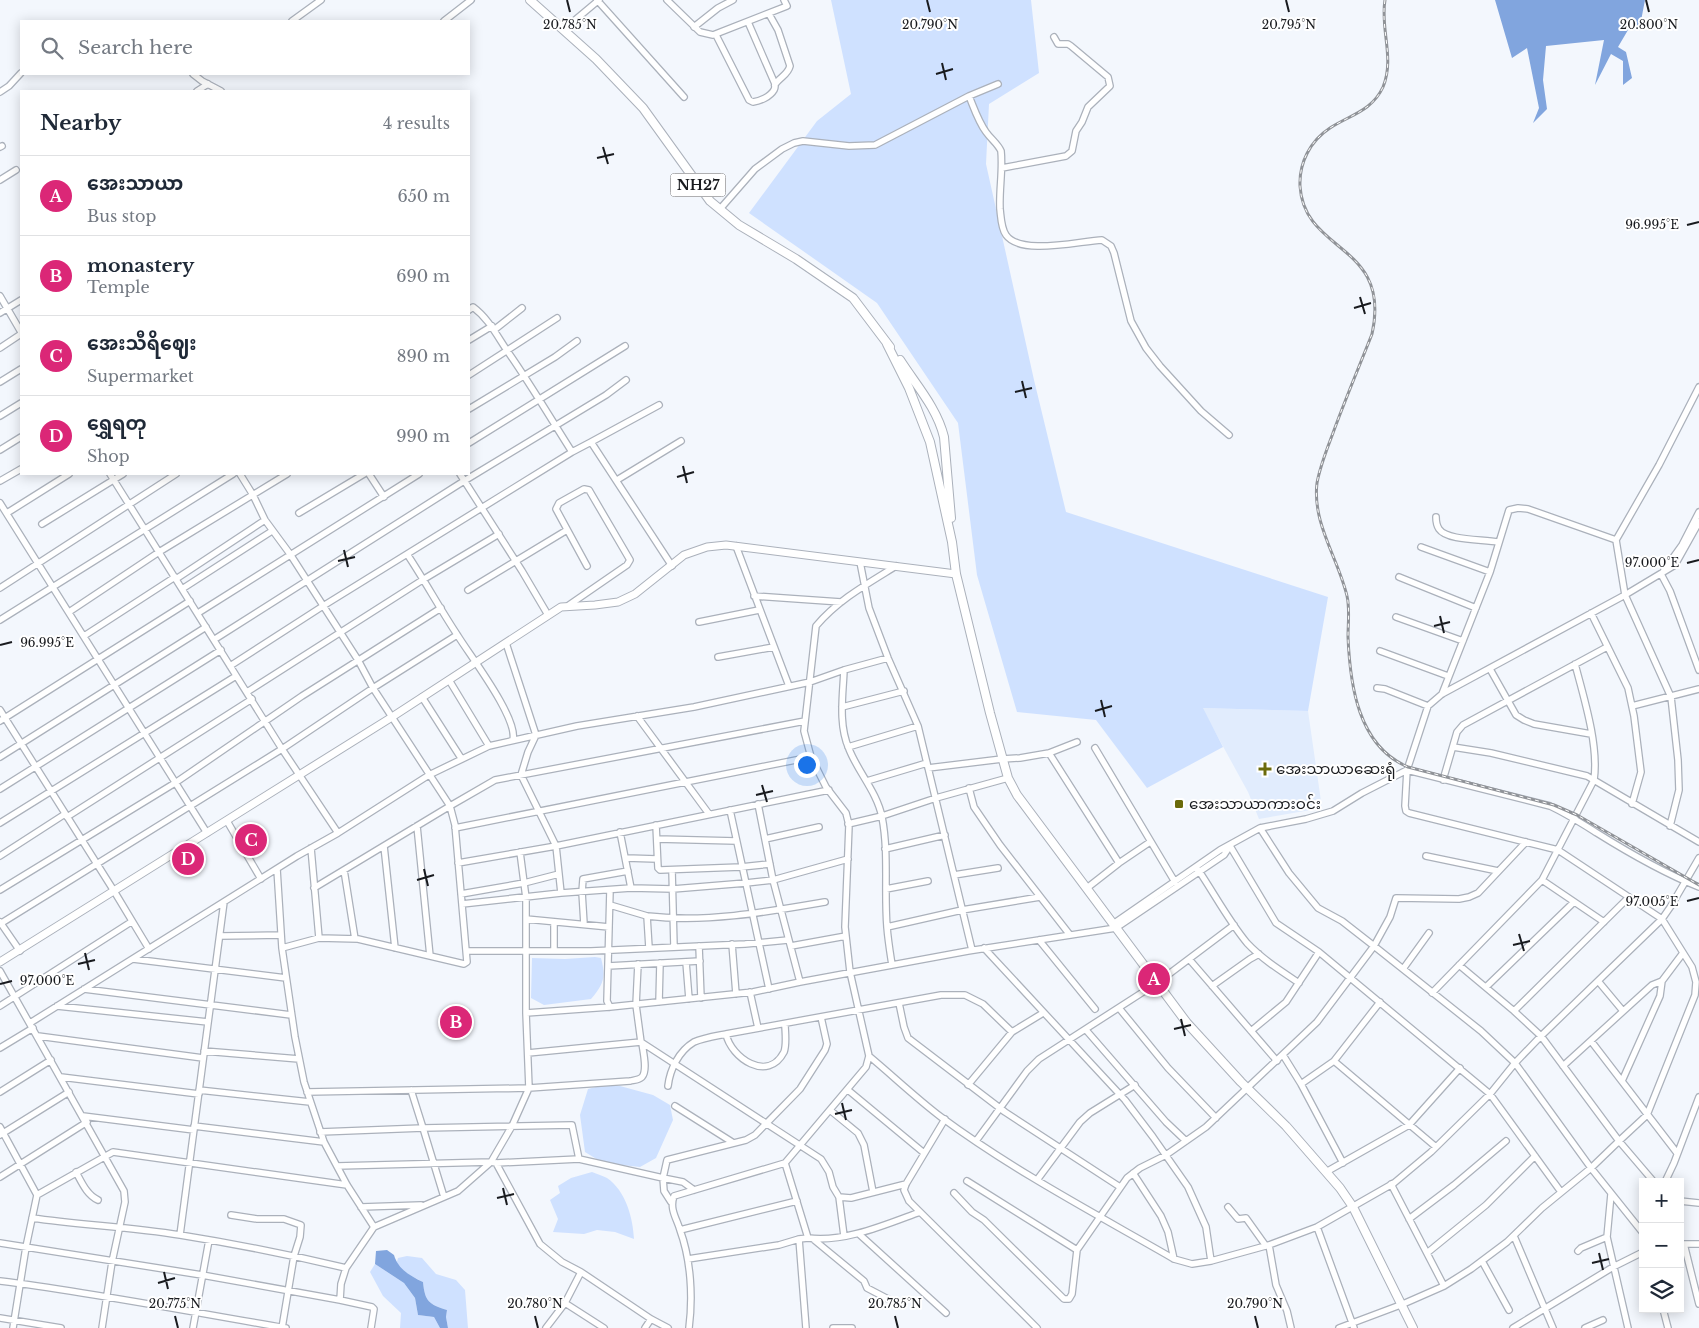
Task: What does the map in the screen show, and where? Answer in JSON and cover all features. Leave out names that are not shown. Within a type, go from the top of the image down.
[{"type":"highway","name":"NH27","points":[[530,0],[596,59],[642,108],[710,201],[739,225],[796,259],[853,298],[932,406],[942,427],[945,443],[956,574],[1008,778],[1017,795],[1187,1023],[1247,1088],[1286,1126],[1340,1188],[1352,1207],[1413,1328]]},
{"type":"highway","name":"NH27","points":[[887,344],[909,388],[930,442],[952,542]]},
{"type":"main road","points":[[0,962],[392,717],[561,607],[618,602],[635,594],[684,555],[707,547],[726,545],[956,574]]},
{"type":"street","points":[[293,20],[320,0]]},
{"type":"street","points":[[445,20],[471,0]]},
{"type":"street","points":[[564,30],[598,0],[684,97]]},
{"type":"street","points":[[667,0],[694,27],[704,34],[716,35],[787,6],[784,0]]},
{"type":"street","points":[[694,27],[718,8],[733,0]]},
{"type":"street","points":[[769,14],[778,30],[790,66],[788,72],[775,84]]},
{"type":"street","points":[[716,35],[749,100],[753,102],[764,99],[774,90],[775,84],[748,22]]},
{"type":"street","points":[[1002,168],[1066,156],[1072,151],[1076,131],[1088,107],[1110,86],[1108,77],[1101,70],[1068,44],[1058,44],[1054,37]]},
{"type":"street","points":[[0,92],[9,86],[20,74]]},
{"type":"street","points":[[194,75],[219,90]]},
{"type":"street","points":[[199,90],[208,84]]},
{"type":"street","points":[[720,209],[755,169],[782,149],[794,143],[803,141],[849,146],[874,145],[969,96],[998,84]]},
{"type":"street","points":[[969,96],[985,130],[1001,151],[1000,207],[1004,234],[1023,246],[1045,246],[1102,240],[1108,242],[1114,254],[1132,321],[1146,348],[1201,410],[1229,435]]},
{"type":"street","points":[[0,180],[16,170]]},
{"type":"street","points":[[0,296],[20,331]]},
{"type":"street","points":[[0,313],[20,301]]},
{"type":"street","points":[[470,307],[483,315],[493,328],[525,375],[572,452]]},
{"type":"street","points":[[470,340],[493,328],[522,308]]},
{"type":"street","points":[[470,374],[557,318]]},
{"type":"street","points":[[0,348],[20,334]]},
{"type":"street","points":[[470,408],[577,341]]},
{"type":"street","points":[[470,442],[625,346]]},
{"type":"street","points":[[0,382],[20,370]]},
{"type":"street","points":[[215,639],[555,424],[606,395],[626,380]]},
{"type":"street","points":[[1670,826],[1678,790],[1678,760],[1671,697],[1625,595],[1616,540],[1672,441],[1699,387]]},
{"type":"street","points":[[0,416],[20,404]]},
{"type":"street","points":[[230,666],[323,606],[572,452],[658,404]]},
{"type":"street","points":[[0,450],[20,438]]},
{"type":"street","points":[[617,480],[663,450],[682,441]]},
{"type":"street","points":[[591,442],[672,566]]},
{"type":"street","points":[[0,481],[20,470]]},
{"type":"street","points":[[6,513],[67,475]]},
{"type":"street","points":[[111,475],[215,639],[282,749],[338,833]]},
{"type":"street","points":[[42,524],[122,475]]},
{"type":"street","points":[[0,588],[174,475]]},
{"type":"street","points":[[0,620],[231,475]]},
{"type":"street","points":[[241,475],[265,520],[290,554],[358,660],[373,688],[450,806],[455,828],[467,962],[466,964],[354,939],[319,938],[282,948]]},
{"type":"street","points":[[68,612],[159,552],[285,475]]},
{"type":"street","points":[[299,513],[362,475]]},
{"type":"street","points":[[370,475],[384,497]]},
{"type":"street","points":[[198,613],[418,475]]},
{"type":"street","points":[[461,475],[548,615]]},
{"type":"street","points":[[569,606],[627,565],[630,560],[589,490],[584,489],[557,505],[556,510],[587,566]]},
{"type":"street","points":[[0,503],[207,833]]},
{"type":"street","points":[[1442,694],[1490,572],[1507,513],[1513,508],[1528,509],[1616,540]]},
{"type":"street","points":[[1661,574],[1682,545],[1699,512]]},
{"type":"street","points":[[1436,517],[1438,528],[1451,537],[1498,542]]},
{"type":"street","points":[[84,636],[265,520]]},
{"type":"street","points":[[1339,1328],[1354,1326],[1444,1286],[1482,1261],[1514,1236],[1542,1208],[1591,1168],[1647,1115],[1696,995],[1695,974],[1692,967],[1662,918],[1558,850],[1409,813],[1406,811],[1407,770],[1428,706],[1442,694],[1625,595],[1675,565],[1699,522]]},
{"type":"street","points":[[468,590],[567,530]]},
{"type":"street","points":[[182,589],[272,531]]},
{"type":"street","points":[[247,692],[499,534]]},
{"type":"street","points":[[736,546],[789,686]]},
{"type":"street","points":[[1421,547],[1490,572]]},
{"type":"street","points":[[408,554],[501,704],[513,730],[513,740]]},
{"type":"street","points":[[860,562],[869,608],[888,658],[918,726],[972,950]]},
{"type":"street","points":[[689,1328],[691,1317],[688,1259],[674,1216],[672,1202],[674,1196],[785,1164],[866,1067],[869,1056],[850,972],[846,936],[848,824],[846,813],[829,790],[811,757],[804,731],[816,626],[825,615],[841,602],[896,566]]},
{"type":"street","points":[[1661,574],[1670,591],[1699,670]]},
{"type":"street","points":[[1399,577],[1476,608]]},
{"type":"street","points":[[754,596],[841,602]]},
{"type":"street","points":[[2,720],[190,601]]},
{"type":"street","points":[[0,890],[175,783],[358,660],[441,608]]},
{"type":"street","points":[[699,622],[759,610]]},
{"type":"street","points":[[1591,613],[1628,688],[1632,706],[1641,772],[1632,804]]},
{"type":"street","points":[[1396,616],[1463,641]]},
{"type":"street","points":[[0,757],[206,627]]},
{"type":"street","points":[[20,951],[0,923],[97,865],[282,749],[457,635]]},
{"type":"street","points":[[506,643],[536,735],[528,752],[521,775],[556,846],[562,893]]},
{"type":"street","points":[[718,657],[774,647]]},
{"type":"street","points":[[1443,780],[1457,732],[1463,725],[1607,647]]},
{"type":"street","points":[[0,789],[221,650]]},
{"type":"street","points":[[1380,651],[1448,676]]},
{"type":"street","points":[[0,1048],[57,1006],[84,989],[429,775],[461,758],[489,746],[513,740],[577,726],[694,707],[810,682],[888,658]]},
{"type":"street","points":[[1432,993],[1542,880],[1594,780],[1596,767],[1591,734],[1585,699],[1575,664]]},
{"type":"street","points":[[1490,669],[1516,715],[1534,724],[1591,734]]},
{"type":"street","points":[[844,670],[842,707],[848,747],[882,816],[885,849],[887,927],[892,965]]},
{"type":"street","points":[[0,823],[236,676]]},
{"type":"street","points":[[449,680],[489,746]]},
{"type":"street","points":[[1377,688],[1385,689],[1428,706]]},
{"type":"street","points":[[1632,706],[1699,689]]},
{"type":"street","points":[[842,707],[904,691]]},
{"type":"street","points":[[422,698],[461,758]]},
{"type":"street","points":[[0,856],[252,699]]},
{"type":"street","points":[[0,710],[2,720],[21,745],[149,949]]},
{"type":"street","points":[[637,716],[709,814]]},
{"type":"street","points":[[314,888],[495,780],[805,721]]},
{"type":"street","points":[[848,747],[918,726]]},
{"type":"street","points":[[866,781],[927,765],[1020,758],[1049,753],[1077,742]]},
{"type":"street","points":[[1453,747],[1491,753],[1587,776],[1699,842]]},
{"type":"street","points":[[1095,748],[1175,882]]},
{"type":"street","points":[[1049,753],[1119,863]]},
{"type":"street","points":[[455,828],[811,757]]},
{"type":"street","points":[[526,1013],[560,1009],[610,1008],[750,992],[850,972],[1114,926],[1230,846],[1260,828],[1306,819],[1333,811],[1362,793],[1407,770],[1550,806],[1686,882],[1699,887]]},
{"type":"street","points":[[848,824],[882,816],[969,788],[1008,778]]},
{"type":"street","points":[[969,788],[974,807],[1000,845],[1070,935]]},
{"type":"street","points":[[458,864],[556,846],[829,790]]},
{"type":"street","points":[[758,804],[780,910],[800,982]]},
{"type":"street","points":[[730,810],[769,988]]},
{"type":"street","points":[[227,821],[262,878]]},
{"type":"street","points":[[656,825],[658,868],[660,870],[770,864]]},
{"type":"street","points":[[417,826],[430,956]]},
{"type":"street","points":[[765,839],[819,827]]},
{"type":"street","points":[[1260,828],[1289,873],[1318,908],[1342,921],[1374,946],[1481,1031],[1516,1063],[1591,1168],[1639,1227]]},
{"type":"street","points":[[620,832],[631,888]]},
{"type":"street","points":[[885,849],[945,835]]},
{"type":"street","points":[[657,840],[736,841]]},
{"type":"street","points":[[1087,888],[1150,842]]},
{"type":"street","points":[[954,1193],[1064,1298],[1068,1299],[1072,1294],[1077,1250],[1127,1178],[1191,1139],[1216,1118],[1317,1022],[1374,946],[1390,917],[1396,898],[1459,899],[1469,897],[1478,893],[1526,842]]},
{"type":"street","points":[[384,846],[395,948]]},
{"type":"street","points":[[1230,846],[1276,923],[1319,952],[1490,1094],[1561,1192]]},
{"type":"street","points":[[311,848],[319,938]]},
{"type":"street","points":[[340,1300],[341,1284],[346,1268],[374,1226],[458,1191],[494,1162],[529,1088],[526,1013],[526,898],[520,852]]},
{"type":"street","points":[[1426,856],[1498,872]]},
{"type":"street","points":[[626,858],[658,859]]},
{"type":"street","points":[[869,1056],[945,1119],[1037,1180],[1174,1260],[1192,1264],[1211,1261],[1267,1245],[1317,1226],[1392,1184],[1436,1148],[1490,1094],[1542,1036],[1662,918],[1686,882],[1699,858]]},
{"type":"street","points":[[462,904],[562,893],[631,888],[673,889],[773,880],[848,859]]},
{"type":"street","points":[[954,875],[998,868]]},
{"type":"street","points":[[277,869],[280,935],[291,1015],[299,1059],[310,1102],[324,1142],[347,1185],[374,1226]]},
{"type":"street","points":[[1114,926],[1175,882],[1198,869]]},
{"type":"street","points":[[1198,869],[1234,925],[1248,943],[1259,954],[1299,983]]},
{"type":"street","points":[[344,870],[354,939]]},
{"type":"street","points":[[672,870],[674,947]]},
{"type":"street","points":[[584,924],[582,892],[584,878],[628,871]]},
{"type":"street","points":[[461,894],[524,883],[559,874]]},
{"type":"street","points":[[1542,880],[1604,922]]},
{"type":"street","points":[[886,889],[928,881]]},
{"type":"street","points":[[610,890],[607,1001],[610,1008]]},
{"type":"street","points":[[887,927],[962,910],[1040,897]]},
{"type":"street","points":[[1514,1011],[1629,897]]},
{"type":"street","points":[[180,1235],[224,902]]},
{"type":"street","points":[[610,905],[647,916],[674,919],[752,914],[825,902]]},
{"type":"street","points":[[1486,986],[1574,902]]},
{"type":"street","points":[[647,916],[649,948]]},
{"type":"street","points":[[526,919],[609,926]]},
{"type":"street","points":[[0,1006],[131,922]]},
{"type":"street","points":[[554,922],[554,951]]},
{"type":"street","points":[[976,1141],[1027,1071],[1039,1059],[1070,1041],[1157,983],[1234,925]]},
{"type":"street","points":[[1403,970],[1429,933]]},
{"type":"street","points":[[220,936],[280,935]]},
{"type":"street","points":[[791,946],[846,936]]},
{"type":"street","points":[[466,951],[591,951],[788,940]]},
{"type":"street","points":[[1039,940],[1095,1009]]},
{"type":"street","points":[[732,944],[736,994]]},
{"type":"street","points":[[699,946],[701,998]]},
{"type":"street","points":[[984,948],[1121,1095],[1166,1155],[1188,1187],[1206,1227],[1211,1261]]},
{"type":"street","points":[[1250,1031],[1286,1002],[1319,952]]},
{"type":"street","points":[[1622,1081],[1660,996],[1662,981],[1682,953]]},
{"type":"street","points":[[1212,986],[1259,954]]},
{"type":"street","points":[[132,959],[286,978]]},
{"type":"street","points":[[1189,959],[1277,1061]]},
{"type":"street","points":[[686,962],[689,999]]},
{"type":"street","points":[[608,966],[700,962]]},
{"type":"street","points":[[659,1002],[660,963]]},
{"type":"street","points":[[308,1092],[529,1088],[640,1079],[644,1072],[636,1005],[638,964]]},
{"type":"street","points":[[1459,965],[1486,986],[1542,1036],[1619,1142],[1650,1178]]},
{"type":"street","points":[[0,971],[87,1122],[124,1191],[125,1197],[112,1262],[102,1328]]},
{"type":"street","points":[[1598,981],[1623,1011]]},
{"type":"street","points":[[1563,1066],[1652,985],[1662,981]]},
{"type":"street","points":[[84,989],[291,1015]]},
{"type":"street","points":[[750,992],[758,1028]]},
{"type":"street","points":[[668,1086],[670,1073],[675,1063],[687,1048],[696,1041],[941,995],[965,995],[983,1004],[1012,1032]]},
{"type":"street","points":[[1301,1084],[1334,1061],[1380,1002]]},
{"type":"street","points":[[899,1003],[908,1038],[1000,1108],[1120,1187]]},
{"type":"street","points":[[57,1006],[208,1022]]},
{"type":"street","points":[[1119,1008],[1168,1068],[1216,1118]]},
{"type":"street","points":[[968,1085],[1012,1032],[1043,1013]]},
{"type":"street","points":[[672,1202],[664,1191],[663,1178],[667,1160],[700,1153],[732,1142],[746,1140],[756,1135],[800,1089],[825,1050],[826,1044],[821,1018]]},
{"type":"street","points":[[726,1034],[728,1044],[742,1058],[760,1067],[767,1067],[776,1062],[784,1051],[785,1024]]},
{"type":"street","points":[[1086,1030],[1166,1122],[1186,1141]]},
{"type":"street","points":[[38,1036],[204,1054],[299,1059]]},
{"type":"street","points":[[1591,1041],[1677,1154]]},
{"type":"street","points":[[528,1053],[642,1043],[821,1159],[829,1172],[833,1187],[840,1197],[844,1236]]},
{"type":"street","points":[[1283,1055],[1344,1162]]},
{"type":"street","points":[[0,1092],[51,1060]]},
{"type":"street","points":[[1334,1061],[1436,1148]]},
{"type":"street","points":[[1326,1172],[1410,1125],[1460,1068]]},
{"type":"street","points":[[61,1078],[310,1102]]},
{"type":"street","points":[[1037,1180],[1080,1122],[1090,1113],[1135,1085]]},
{"type":"street","points":[[411,1090],[444,1197]]},
{"type":"street","points":[[848,1090],[924,1153]]},
{"type":"street","points":[[2,1134],[69,1092]]},
{"type":"street","points":[[1667,1178],[1699,1097]]},
{"type":"street","points":[[675,1106],[732,1142]]},
{"type":"street","points":[[830,1110],[858,1133],[864,1145],[873,1192]]},
{"type":"street","points":[[83,1116],[324,1142]]},
{"type":"street","points":[[945,1119],[904,1190],[909,1201],[1037,1328]]},
{"type":"street","points":[[0,1177],[87,1122]]},
{"type":"street","points":[[320,1132],[572,1125],[579,1159]]},
{"type":"street","points":[[0,1127],[2,1134],[21,1164],[37,1195],[12,1328]]},
{"type":"street","points":[[1409,1219],[1454,1185],[1506,1140]]},
{"type":"street","points":[[37,1195],[113,1152],[347,1185]]},
{"type":"street","points":[[1427,1253],[1486,1205],[1535,1156]]},
{"type":"street","points":[[337,1166],[579,1159],[683,1182],[694,1190]]},
{"type":"street","points":[[494,1162],[540,1244],[562,1262],[581,1272],[651,1320],[668,1328]]},
{"type":"street","points":[[785,1164],[810,1239],[864,1281],[867,1288],[888,1299]]},
{"type":"street","points":[[76,1172],[91,1197],[98,1200]]},
{"type":"street","points":[[1133,1173],[1161,1216],[1168,1232],[1174,1260]]},
{"type":"street","points":[[967,1181],[1077,1250]]},
{"type":"street","points":[[840,1197],[852,1198],[906,1184]]},
{"type":"street","points":[[1392,1184],[1444,1286]]},
{"type":"street","points":[[1611,1194],[1607,1238],[1628,1328]]},
{"type":"street","points":[[680,1230],[797,1201]]},
{"type":"street","points":[[1684,1201],[1699,1203]]},
{"type":"street","points":[[361,1207],[426,1204]]},
{"type":"street","points":[[1228,1207],[1238,1219],[1246,1218],[1267,1245],[1276,1285],[1291,1328]]},
{"type":"street","points":[[688,1259],[779,1245],[799,1239],[859,1234],[920,1212]]},
{"type":"street","points":[[231,1215],[257,1219],[284,1220],[301,1224],[300,1237],[287,1291],[282,1328]]},
{"type":"street","points":[[32,1218],[71,1224],[120,1227],[180,1235],[294,1256],[346,1268]]},
{"type":"street","points":[[1317,1226],[1354,1326]]},
{"type":"street","points":[[859,1234],[946,1313]]},
{"type":"street","points":[[1514,1236],[1553,1328]]},
{"type":"street","points":[[1578,1251],[1581,1248],[1607,1238]]},
{"type":"street","points":[[799,1239],[806,1328]]},
{"type":"street","points":[[192,1328],[209,1240]]},
{"type":"street","points":[[0,1243],[202,1275],[372,1307],[374,1309],[371,1328]]},
{"type":"street","points":[[1684,1244],[1699,1244]]},
{"type":"street","points":[[1684,1251],[1699,1304]]},
{"type":"street","points":[[1514,1328],[1613,1267],[1639,1254]]},
{"type":"street","points":[[1482,1261],[1509,1310]]},
{"type":"street","points":[[546,1328],[564,1303],[581,1272]]},
{"type":"street","points":[[0,1281],[107,1296],[286,1328]]},
{"type":"street","points":[[564,1303],[604,1328]]},
{"type":"street","points":[[1664,1313],[1668,1328]]},
{"type":"street","points":[[0,1318],[61,1328]]},
{"type":"street","points":[[645,1328],[651,1320]]},
{"type":"street","points":[[1585,1328],[1602,1320]]},
{"type":"street","points":[[833,1328],[852,1328]]},
{"type":"shaded area","points":[[831,0],[1031,0],[1039,73],[989,104],[986,164],[1034,380],[1066,512],[1328,597],[1308,711],[1203,708],[1223,747],[1147,788],[1096,720],[1017,712],[977,575],[958,423],[877,303],[749,213],[817,121],[851,94]]},
{"type":"shaded area","points":[[1202,708],[1308,711],[1322,808],[1259,819],[1248,792]]},
{"type":"shaded area","points":[[532,958],[565,959],[601,958],[603,980],[591,999],[544,1005],[531,998]]},
{"type":"shaded area","points":[[603,1085],[620,1086],[653,1095],[670,1105],[673,1120],[656,1158],[640,1167],[603,1163],[585,1152],[580,1115],[588,1089]]},
{"type":"shaded area","points":[[592,1172],[614,1183],[624,1197],[632,1222],[634,1239],[615,1232],[597,1230],[584,1234],[553,1232],[558,1219],[550,1200],[560,1193],[558,1186],[571,1178]]},
{"type":"shaded area","points":[[407,1256],[422,1258],[436,1274],[456,1280],[465,1290],[468,1328],[448,1328],[447,1310],[432,1304],[425,1294],[423,1282],[396,1265],[398,1258]]},
{"type":"shaded area","points":[[375,1264],[404,1283],[415,1298],[418,1315],[434,1317],[440,1328],[400,1328],[401,1313],[383,1296],[370,1272]]},
{"type":"water","points":[[1495,0],[1645,0],[1640,26],[1628,30],[1618,47],[1626,52],[1632,78],[1623,85],[1623,61],[1611,54],[1595,85],[1604,40],[1546,46],[1543,80],[1547,109],[1533,123],[1539,108],[1527,48],[1512,58]]},
{"type":"water","points":[[387,1250],[394,1255],[398,1264],[405,1272],[423,1282],[425,1294],[432,1304],[447,1310],[448,1328],[440,1328],[434,1317],[418,1315],[415,1298],[404,1283],[375,1264],[376,1251]]},
{"type":"railway","points":[[1385,0],[1384,22],[1388,65],[1383,87],[1373,102],[1367,107],[1330,128],[1317,139],[1307,153],[1300,177],[1305,208],[1316,225],[1359,265],[1370,282],[1375,304],[1372,334],[1326,451],[1317,483],[1316,498],[1322,526],[1347,596],[1351,675],[1360,712],[1378,745],[1391,757],[1408,767],[1554,805],[1577,815],[1699,885]]},
{"type":"place","name":"အေးသာယာဆေးရုံ","points":[[1265,769]]},
{"type":"place","name":"အေးသာယာကားဝင်း","points":[[1179,804]]},
{"type":"place","name":"အေးသီရိဈေး","points":[[251,840]]},
{"type":"place","name":"ရွှေရတု","points":[[188,859]]},
{"type":"place","name":"အေးသာယာ","points":[[1154,979]]},
{"type":"place","name":"monastery","points":[[456,1022]]}]
